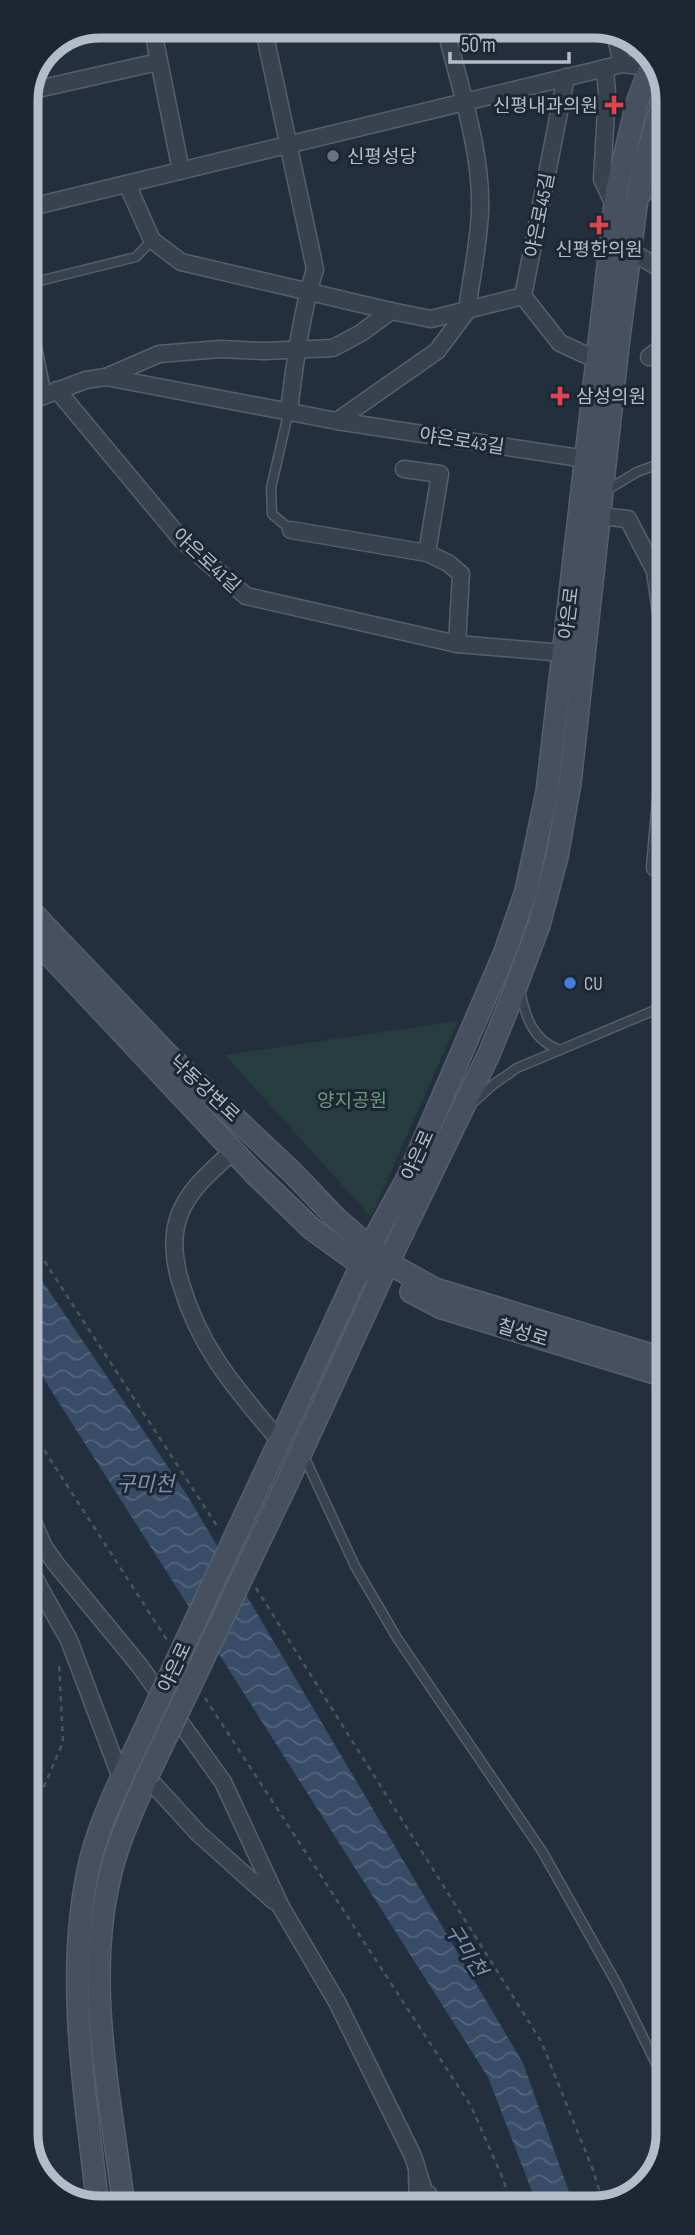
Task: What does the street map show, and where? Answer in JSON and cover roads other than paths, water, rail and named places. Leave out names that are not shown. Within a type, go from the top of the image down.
[{"type":"street","points":[[154,38],[181,171]]},
{"type":"street","points":[[266,38],[314,269],[296,351],[289,410]]},
{"type":"street","points":[[337,421],[437,351],[467,312],[480,210],[473,130],[463,103],[448,39]]},
{"type":"street","points":[[617,43],[622,64]]},
{"type":"street","points":[[40,89],[158,62]]},
{"type":"street","points":[[38,205],[622,64],[646,66]]},
{"type":"street","points":[[605,68],[607,94],[602,179],[615,206]]},
{"type":"street","name":"야은로","points":[[97,2196],[78,1983],[81,1911],[91,1858],[108,1805],[370,1246],[408,1177],[505,952],[526,891],[547,792],[615,206],[637,103],[651,75]]},
{"type":"street","name":"야은로45길","points":[[523,296],[566,77]]},
{"type":"street","name":"야은로","points":[[122,2196],[101,2029],[99,1972],[102,1925],[111,1873],[123,1833],[147,1777],[462,1113],[519,981],[539,925],[557,857],[570,783],[636,206],[656,125]]},
{"type":"street","points":[[636,206],[656,171]]},
{"type":"street","points":[[127,184],[152,240],[181,262],[431,319],[523,296],[560,343],[597,360]]},
{"type":"street","points":[[631,251],[656,266]]},
{"type":"street","points":[[296,351],[332,348],[361,333],[391,311]]},
{"type":"street","name":"야은로43길","points":[[50,393],[86,380],[106,377],[159,354],[220,349],[296,351]]},
{"type":"street","points":[[649,357],[656,352]]},
{"type":"street","points":[[38,354],[50,393],[38,398]]},
{"type":"street","name":"야은로43길","points":[[106,377],[337,421],[586,459]]},
{"type":"street","name":"야은로41길","points":[[50,393],[181,538],[246,596],[457,644],[563,653]]},
{"type":"street","points":[[404,469],[440,474],[427,553]]},
{"type":"street","points":[[600,516],[628,519],[656,578]]},
{"type":"street","points":[[291,530],[427,553],[448,563],[461,574],[457,644]]},
{"type":"street","points":[[654,868],[656,847]]},
{"type":"street","name":"낙동강변로","points":[[38,919],[168,1055],[292,1172],[337,1219],[370,1246],[385,1271]]},
{"type":"street","name":"낙동강변로","points":[[38,943],[233,1151],[312,1229],[385,1271]]},
{"type":"street","points":[[233,1151],[201,1180],[183,1206],[176,1226],[176,1265],[195,1326],[206,1347],[277,1445]]},
{"type":"street","name":"칠성로","points":[[385,1271],[435,1289],[656,1356]]},
{"type":"street","name":"칠성로","points":[[385,1271],[442,1308],[656,1373]]},
{"type":"street","points":[[38,1534],[56,1564],[139,1665],[223,1782],[281,1907],[337,2002],[413,2156],[426,2196]]},
{"type":"street","points":[[38,1567],[56,1564]]},
{"type":"street","points":[[38,1584],[69,1640],[121,1778]]},
{"type":"street","points":[[147,1777],[198,1833],[281,1907]]},
{"type":"lane","points":[[38,281],[136,257],[152,240]]},
{"type":"lane","points":[[289,410],[271,488],[272,514],[291,530]]},
{"type":"lane","points":[[602,493],[638,472],[656,465]]},
{"type":"lane","points":[[519,981],[527,1019],[537,1036],[548,1046],[560,1050]]},
{"type":"lane","points":[[462,1113],[494,1084],[517,1068],[656,1010]]},
{"type":"lane","points":[[302,1451],[355,1566],[397,1638],[542,1851],[617,1984],[656,2064]]},
{"type":"lane","points":[[413,2156],[414,2196]]},
{"type":"lane","points":[[413,2156],[433,2196]]},
{"type":"water","name":"구미천","points":[[38,1275],[187,1495],[523,2063],[570,2196],[534,2196],[488,2077],[38,1370]]},
{"type":"place","name":"신평내과의원","points":[[614,105]]},
{"type":"place","name":"신평성당","points":[[333,156]]},
{"type":"place","name":"신평한의원","points":[[599,225]]},
{"type":"place","name":"삼성의원","points":[[560,396]]},
{"type":"place","name":"CU","points":[[570,983]]},
{"type":"park label","name":"양지공원","points":[[352,1100]]}]
